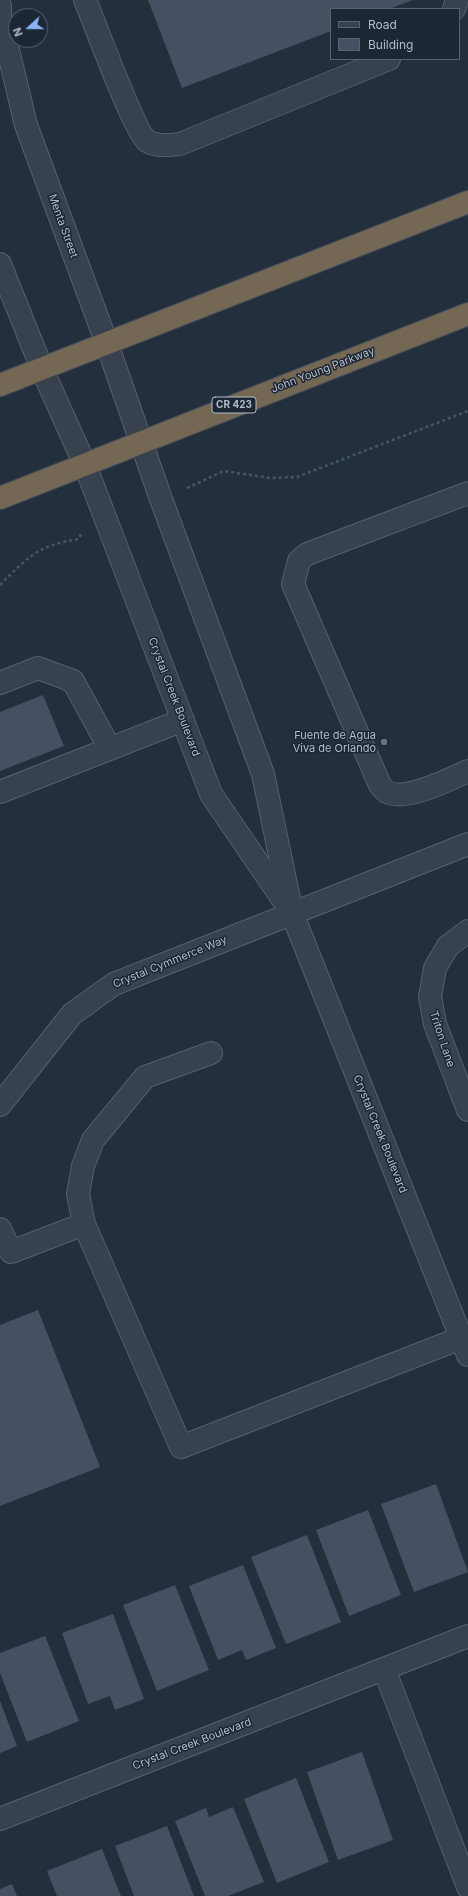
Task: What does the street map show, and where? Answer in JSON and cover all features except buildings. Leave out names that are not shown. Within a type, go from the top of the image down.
[{"type":"highway","points":[[0,385],[468,202]]},
{"type":"highway","name":"John Young Parkway","points":[[0,498],[468,314]]},
{"type":"street","points":[[85,0],[134,120],[146,140],[158,145],[180,144],[387,60]]},
{"type":"street","name":"Menta Street","points":[[0,6],[0,16],[26,125],[107,344],[140,442]]},
{"type":"street","points":[[0,264],[42,369],[85,465]]},
{"type":"street","name":"Crystal Creek Boulevard","points":[[140,442],[263,774],[292,913],[465,1346]]},
{"type":"street","name":"Crystal Creek Boulevard","points":[[85,465],[211,794],[292,913]]},
{"type":"street","points":[[468,493],[307,554],[299,561],[293,584],[379,783],[387,792],[400,795],[412,793],[468,772]]},
{"type":"street","points":[[0,683],[38,668],[73,681],[110,749]]},
{"type":"street","points":[[0,792],[183,720]]},
{"type":"street","name":"Crystal Cymmerce Way","points":[[0,1105],[72,1014],[114,984],[468,844]]},
{"type":"street","name":"Triton Lane","points":[[468,931],[448,946],[435,968],[430,997],[435,1024],[468,1110]]},
{"type":"street","points":[[211,1053],[145,1077],[93,1140],[82,1166],[78,1194],[84,1224],[181,1447],[465,1346]]},
{"type":"street","points":[[0,1229],[11,1252],[84,1224]]},
{"type":"street","name":"Crystal Creek Boulevard","points":[[0,1820],[468,1636]]},
{"type":"street","points":[[384,1669],[468,1887]]},
{"type":"path","points":[[184,489],[224,471],[270,478],[297,477],[468,411]]},
{"type":"path","points":[[0,585],[19,566],[43,548],[59,542],[79,539],[81,534]]},
{"type":"place","name":"Fuente de Agua Viva de Orlando","points":[[384,742]]}]
